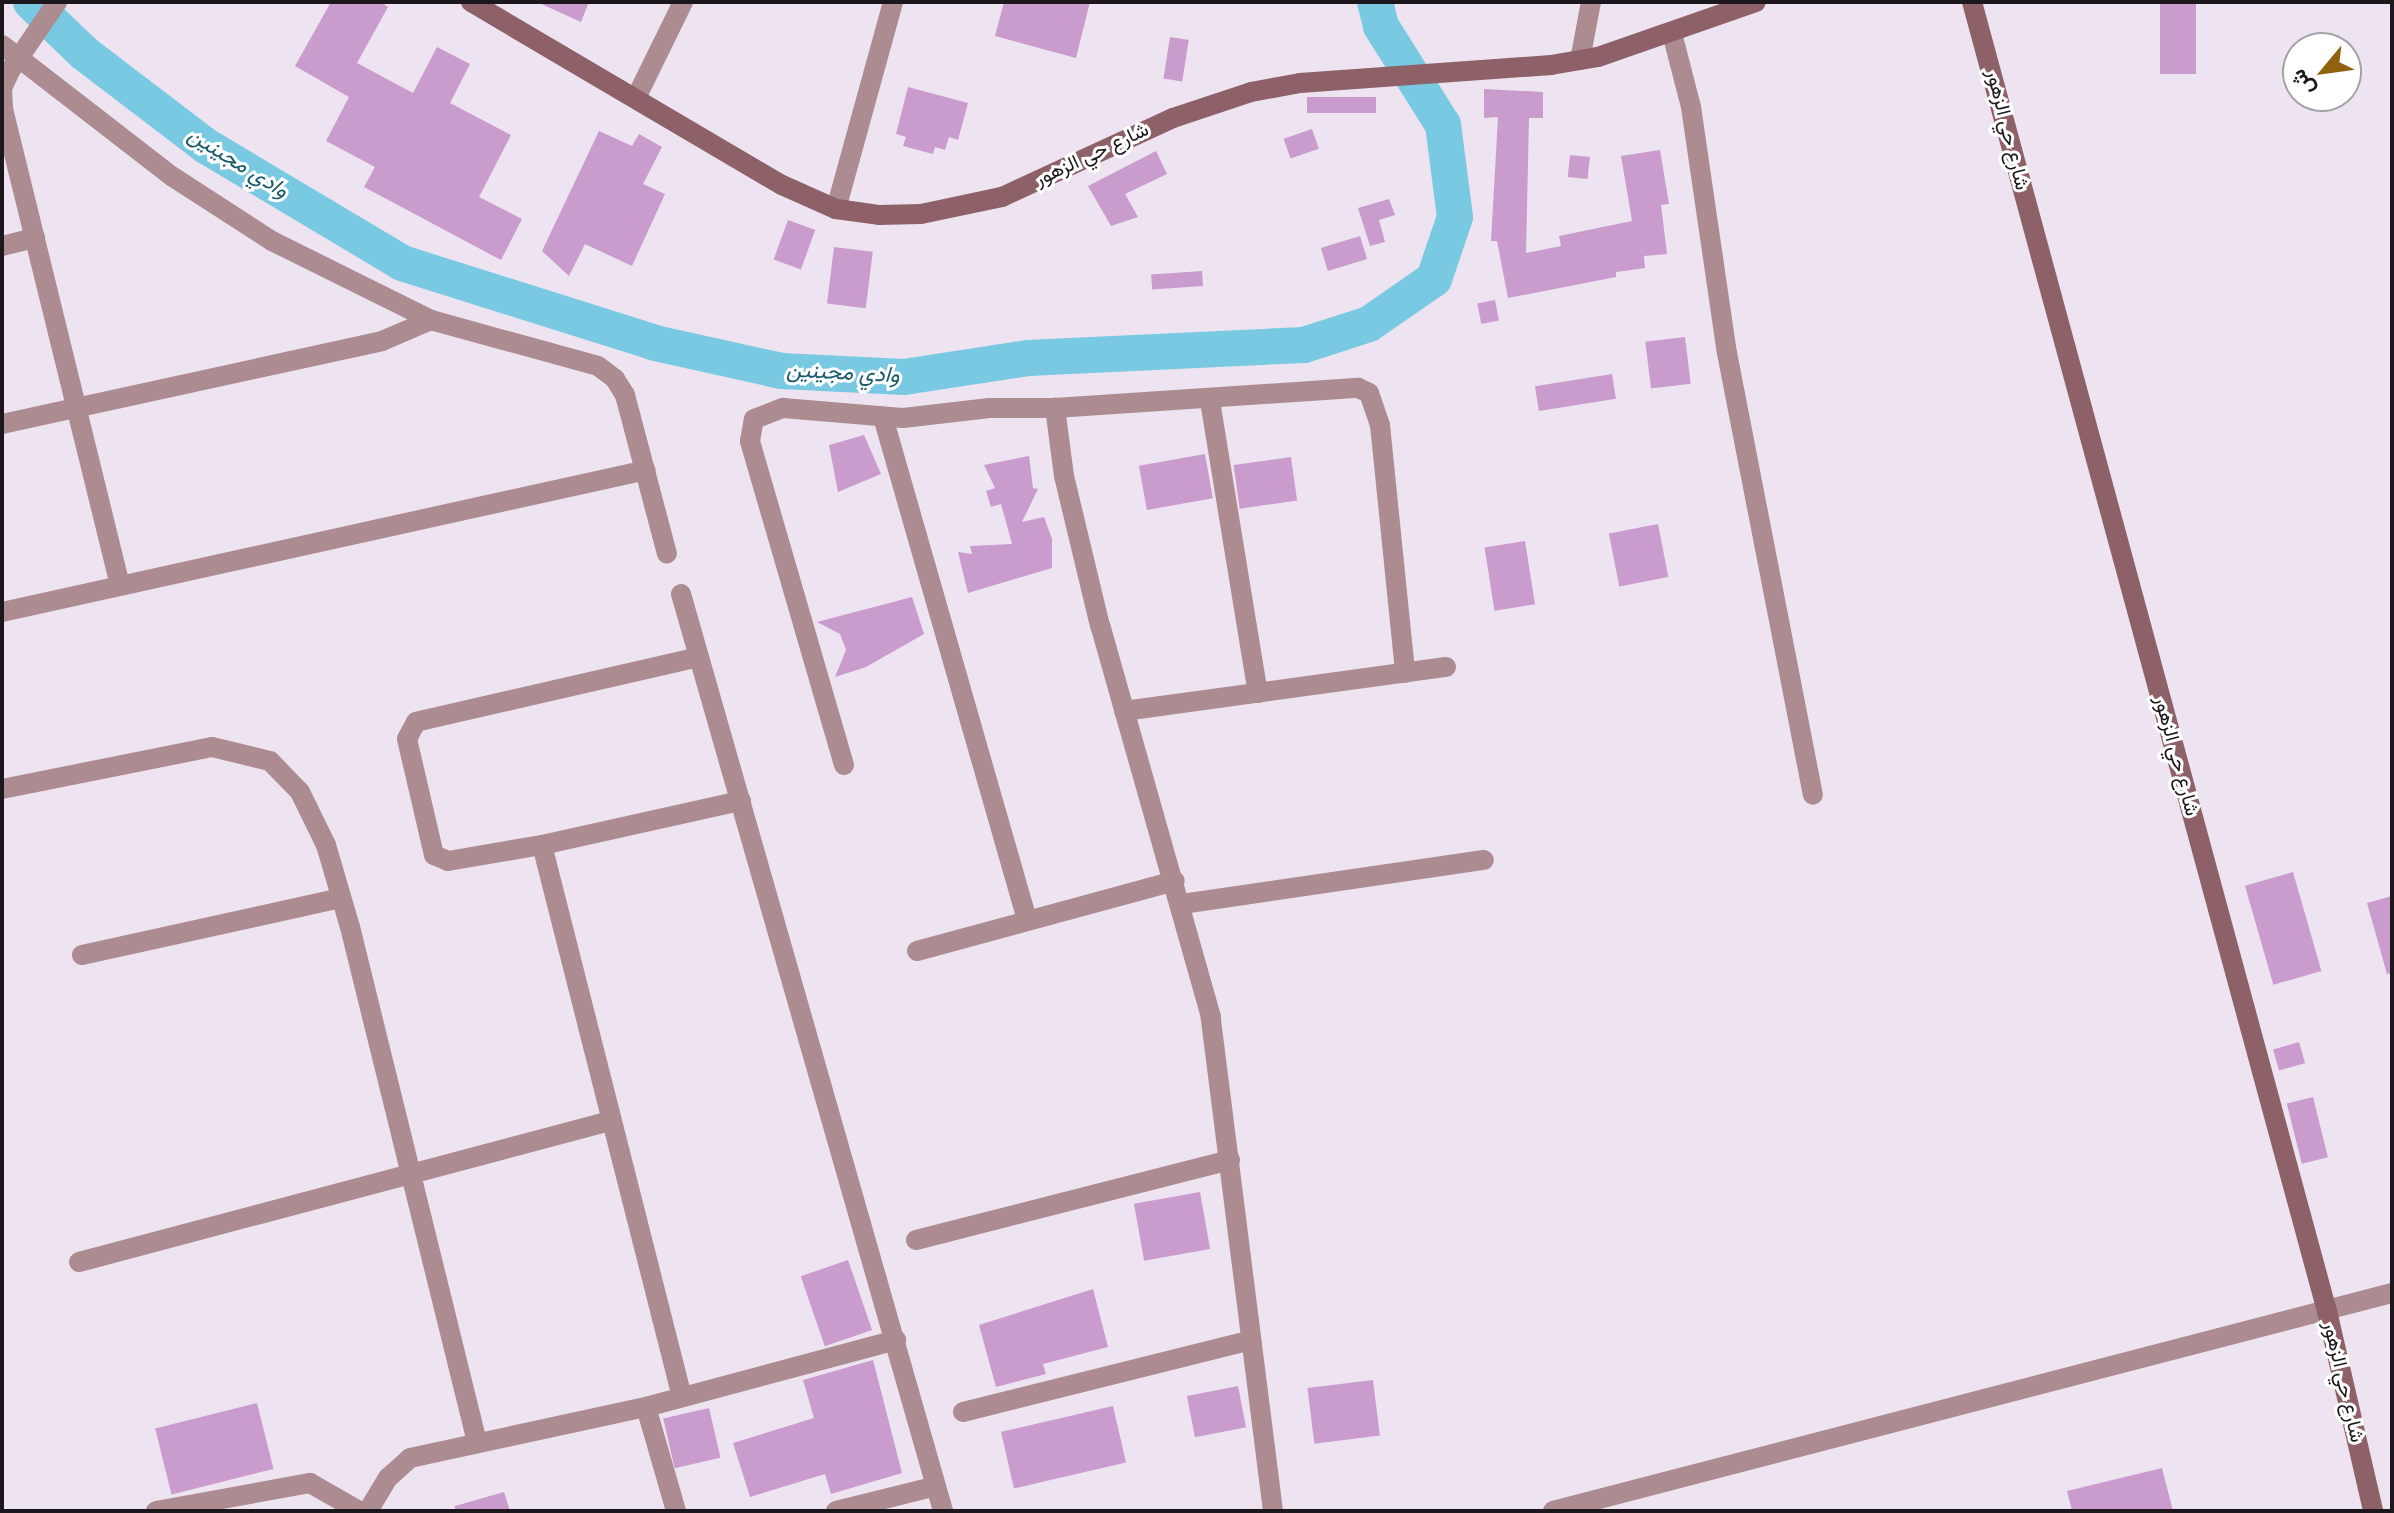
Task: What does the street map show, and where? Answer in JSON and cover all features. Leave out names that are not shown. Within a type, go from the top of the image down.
[{"type":"street","points":[[57,2],[2,88],[3,109],[120,585]]},
{"type":"street","name":"شارع حي الزهور","points":[[471,2],[782,185],[836,209],[921,214],[1002,197],[1173,118],[1251,92],[1300,83],[1580,60],[1672,33],[1756,2]]},
{"type":"street","points":[[636,98],[683,2]]},
{"type":"street","points":[[836,209],[893,2]]},
{"type":"street","points":[[1580,60],[1591,2]]},
{"type":"street","name":"شارع حي الزهور","points":[[1972,2],[2327,1311],[2373,1511]]},
{"type":"street","points":[[1672,33],[1691,107],[1727,353],[1813,795]]},
{"type":"street","points":[[2,45],[22,56],[198,193],[272,241],[431,320],[598,366],[625,395],[667,554]]},
{"type":"street","points":[[2,246],[35,238]]},
{"type":"street","points":[[2,424],[77,405],[382,341],[431,320]]},
{"type":"street","points":[[844,765],[750,429],[754,419],[783,408],[883,417],[1210,401],[1358,388],[1369,393],[1380,425],[1405,673]]},
{"type":"street","points":[[1210,401],[1258,693]]},
{"type":"street","points":[[1055,408],[1064,476],[1124,711],[1182,904],[1211,1017],[1273,1511]]},
{"type":"street","points":[[883,417],[1027,920]]},
{"type":"street","points":[[2,612],[646,470]]},
{"type":"street","points":[[681,594],[943,1511]]},
{"type":"street","points":[[699,657],[416,722],[409,730],[430,840],[439,861],[542,845],[741,801]]},
{"type":"street","points":[[1124,711],[1446,667]]},
{"type":"street","points":[[2,789],[181,750],[212,747],[247,753],[282,769],[300,792],[317,823],[341,898],[477,1442]]},
{"type":"street","points":[[542,845],[682,1397]]},
{"type":"street","points":[[1182,904],[1484,860]]},
{"type":"street","points":[[917,951],[1175,881]]},
{"type":"street","points":[[82,955],[341,898]]},
{"type":"street","points":[[79,1262],[610,1121]]},
{"type":"street","points":[[916,1240],[1230,1160]]},
{"type":"street","points":[[1553,1511],[2392,1293]]},
{"type":"street","points":[[368,1511],[388,1478],[410,1458],[646,1407],[896,1340]]},
{"type":"street","points":[[963,1412],[1251,1340]]},
{"type":"street","points":[[646,1407],[676,1511]]},
{"type":"street","points":[[156,1511],[310,1483],[359,1511]]},
{"type":"street","points":[[836,1511],[936,1486]]},
{"type":"building","points":[[331,2],[380,2],[388,7],[357,63],[413,93],[437,47],[470,64],[450,103],[511,135],[479,197],[522,219],[501,260],[364,187],[375,167],[326,141],[349,97],[295,66]]},
{"type":"building","points":[[537,2],[589,2],[581,22]]},
{"type":"building","points":[[1004,2],[1090,2],[1076,58],[995,36]]},
{"type":"building","points":[[2160,2],[2196,2],[2196,74],[2160,74]]},
{"type":"building","points":[[1170,37],[1189,40],[1182,81],[1163,78]]},
{"type":"building","points":[[908,87],[968,103],[958,140],[949,137],[945,150],[935,147],[933,154],[903,146],[906,137],[896,134]]},
{"type":"building","points":[[1484,89],[1543,92],[1543,118],[1529,118],[1526,253],[1561,246],[1559,236],[1632,221],[1621,156],[1660,150],[1669,204],[1661,205],[1667,254],[1644,256],[1645,268],[1616,272],[1616,277],[1508,298],[1497,241],[1491,241],[1498,117],[1484,118]]},
{"type":"building","points":[[1307,97],[1376,97],[1376,113],[1307,113]]},
{"type":"building","points":[[1312,129],[1319,149],[1290,159],[1284,139]]},
{"type":"building","points":[[599,131],[632,146],[639,134],[662,147],[643,184],[665,194],[632,266],[585,244],[569,276],[542,251]]},
{"type":"building","points":[[1156,151],[1167,174],[1125,194],[1138,217],[1111,226],[1088,186]]},
{"type":"building","points":[[1570,155],[1590,157],[1588,179],[1568,177]]},
{"type":"building","points":[[1389,199],[1395,215],[1379,220],[1385,242],[1370,246],[1358,208]]},
{"type":"building","points":[[788,220],[815,230],[801,269],[774,259]]},
{"type":"building","points":[[1360,236],[1367,259],[1328,271],[1321,248]]},
{"type":"building","points":[[834,247],[873,252],[866,308],[827,304]]},
{"type":"building","points":[[1202,271],[1203,286],[1152,290],[1151,275]]},
{"type":"building","points":[[1495,300],[1499,321],[1481,324],[1477,303]]},
{"type":"building","points":[[1685,337],[1691,384],[1651,389],[1645,342]]},
{"type":"building","points":[[1612,374],[1616,399],[1539,411],[1535,386]]},
{"type":"building","points":[[864,435],[881,474],[838,492],[829,445]]},
{"type":"building","points":[[1205,454],[1213,498],[1147,510],[1139,466]]},
{"type":"building","points":[[1029,456],[1033,488],[1038,489],[1022,522],[1044,517],[1052,539],[1052,568],[968,593],[958,552],[972,554],[970,546],[1012,544],[1001,504],[991,507],[986,491],[995,488],[984,465]]},
{"type":"building","points":[[1291,457],[1297,501],[1240,509],[1234,465]]},
{"type":"building","points":[[1658,524],[1668,577],[1619,587],[1609,534]]},
{"type":"building","points":[[1525,541],[1535,604],[1495,611],[1485,547]]},
{"type":"building","points":[[912,597],[924,634],[866,667],[835,677],[846,650],[840,634],[817,622]]},
{"type":"building","points":[[2293,872],[2321,971],[2273,985],[2245,886]]},
{"type":"building","points":[[2392,896],[2392,973],[2387,974],[2367,903]]},
{"type":"building","points":[[2299,1042],[2305,1063],[2279,1071],[2273,1049]]},
{"type":"building","points":[[2313,1097],[2328,1157],[2302,1164],[2287,1104]]},
{"type":"building","points":[[1200,1192],[1210,1249],[1144,1261],[1134,1204]]},
{"type":"building","points":[[848,1260],[872,1330],[825,1346],[801,1276]]},
{"type":"building","points":[[1093,1289],[1108,1347],[1043,1364],[1046,1374],[996,1387],[979,1325]]},
{"type":"building","points":[[873,1360],[902,1473],[831,1494],[825,1474],[750,1497],[733,1443],[814,1418],[803,1380]]},
{"type":"building","points":[[1373,1380],[1380,1436],[1314,1444],[1307,1388]]},
{"type":"building","points":[[1238,1386],[1246,1427],[1195,1437],[1187,1396]]},
{"type":"building","points":[[257,1403],[273,1469],[172,1494],[155,1428]]},
{"type":"building","points":[[1113,1406],[1126,1463],[1014,1488],[1001,1432]]},
{"type":"building","points":[[709,1408],[720,1458],[675,1468],[663,1419]]},
{"type":"building","points":[[2162,1468],[2173,1511],[2072,1511],[2067,1491]]},
{"type":"building","points":[[504,1492],[510,1511],[455,1511],[455,1506]]},
{"type":"waterway","name":"وادي مجينين","points":[[31,2],[84,53],[206,146],[402,263],[655,343],[781,371],[904,377],[1028,358],[1304,345],[1369,324],[1434,279],[1455,217],[1443,125],[1381,26],[1375,2]]}]
